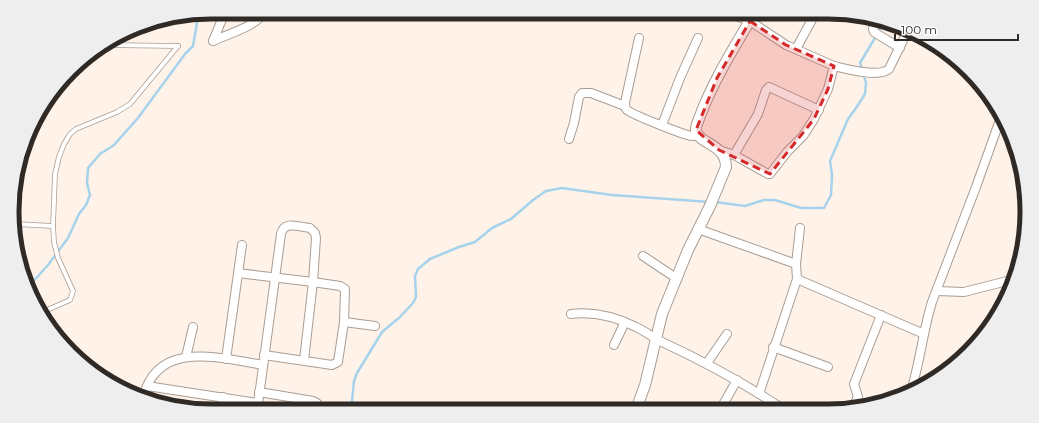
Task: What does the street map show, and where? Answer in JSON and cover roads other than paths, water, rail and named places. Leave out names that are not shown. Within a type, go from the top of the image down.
[{"type":"street","points":[[222,19],[213,41],[251,24],[258,19]]},
{"type":"street","points":[[745,19],[786,44],[834,66],[877,73],[886,72],[906,36]]},
{"type":"street","points":[[796,49],[812,19]]},
{"type":"street","points":[[638,404],[645,385],[662,314],[676,278],[712,202],[726,167],[724,156],[719,150],[696,132],[696,128],[703,108],[717,78],[750,21]]},
{"type":"street","points":[[875,26],[873,30],[877,35],[900,48]]},
{"type":"street","points":[[625,106],[639,38]]},
{"type":"street","points":[[662,125],[680,78],[698,38]]},
{"type":"street","points":[[719,150],[734,155],[770,174],[787,152],[803,136],[819,110],[828,89],[834,66]]},
{"type":"street","points":[[734,155],[758,114],[768,87],[819,110]]},
{"type":"street","points":[[569,139],[574,124],[579,98],[582,93],[591,93],[625,106],[627,110],[631,112],[690,136],[699,135]]},
{"type":"street","points":[[913,384],[918,370],[927,318],[999,123]]},
{"type":"street","points":[[258,404],[282,230],[285,226],[292,225],[310,228],[315,233],[316,248],[304,360]]},
{"type":"street","points":[[759,394],[773,347],[797,279],[796,264],[800,228]]},
{"type":"street","points":[[698,229],[796,264]]},
{"type":"street","points":[[226,359],[242,245]]},
{"type":"street","points":[[643,256],[676,278]]},
{"type":"street","points":[[238,273],[340,286],[345,289],[344,322],[338,362],[336,364],[332,365],[264,355]]},
{"type":"street","points":[[797,279],[924,334]]},
{"type":"street","points":[[937,291],[964,292],[1007,280]]},
{"type":"street","points":[[571,314],[592,313],[625,322],[641,329],[707,363],[774,404]]},
{"type":"street","points":[[856,402],[858,397],[854,384],[881,315]]},
{"type":"street","points":[[344,322],[375,326]]},
{"type":"street","points":[[614,345],[625,322]]},
{"type":"street","points":[[186,357],[193,327]]},
{"type":"street","points":[[707,363],[727,334]]},
{"type":"street","points":[[773,347],[828,367]]},
{"type":"street","points":[[145,392],[156,372],[170,362],[186,357],[204,356],[263,365]]},
{"type":"street","points":[[723,404],[737,380]]},
{"type":"street","points":[[147,386],[223,397],[247,404]]},
{"type":"street","points":[[260,392],[313,401],[317,404]]},
{"type":"street","points":[[222,404],[223,397]]},
{"type":"lane","points":[[46,310],[70,300],[73,290],[58,258],[54,242],[53,226],[55,174],[64,144],[70,134],[76,129],[117,112],[130,104],[178,46],[115,45]]},
{"type":"lane","points":[[19,224],[53,226]]},
{"type":"waterway","points":[[33,282],[48,265],[68,238],[79,214],[86,205],[90,195],[87,183],[88,168],[100,154],[114,145],[138,118],[185,54],[193,46],[198,19]]},
{"type":"waterway","points":[[715,202],[745,206],[764,200],[775,200],[801,208],[824,208],[831,195],[832,175],[830,161],[848,119],[865,94],[866,83],[860,63],[881,27]]},
{"type":"waterway","points":[[352,404],[354,381],[357,373],[382,332],[400,317],[413,303],[416,297],[415,276],[418,269],[430,259],[475,242],[492,228],[511,219],[546,191],[562,188],[612,195],[710,202]]}]
